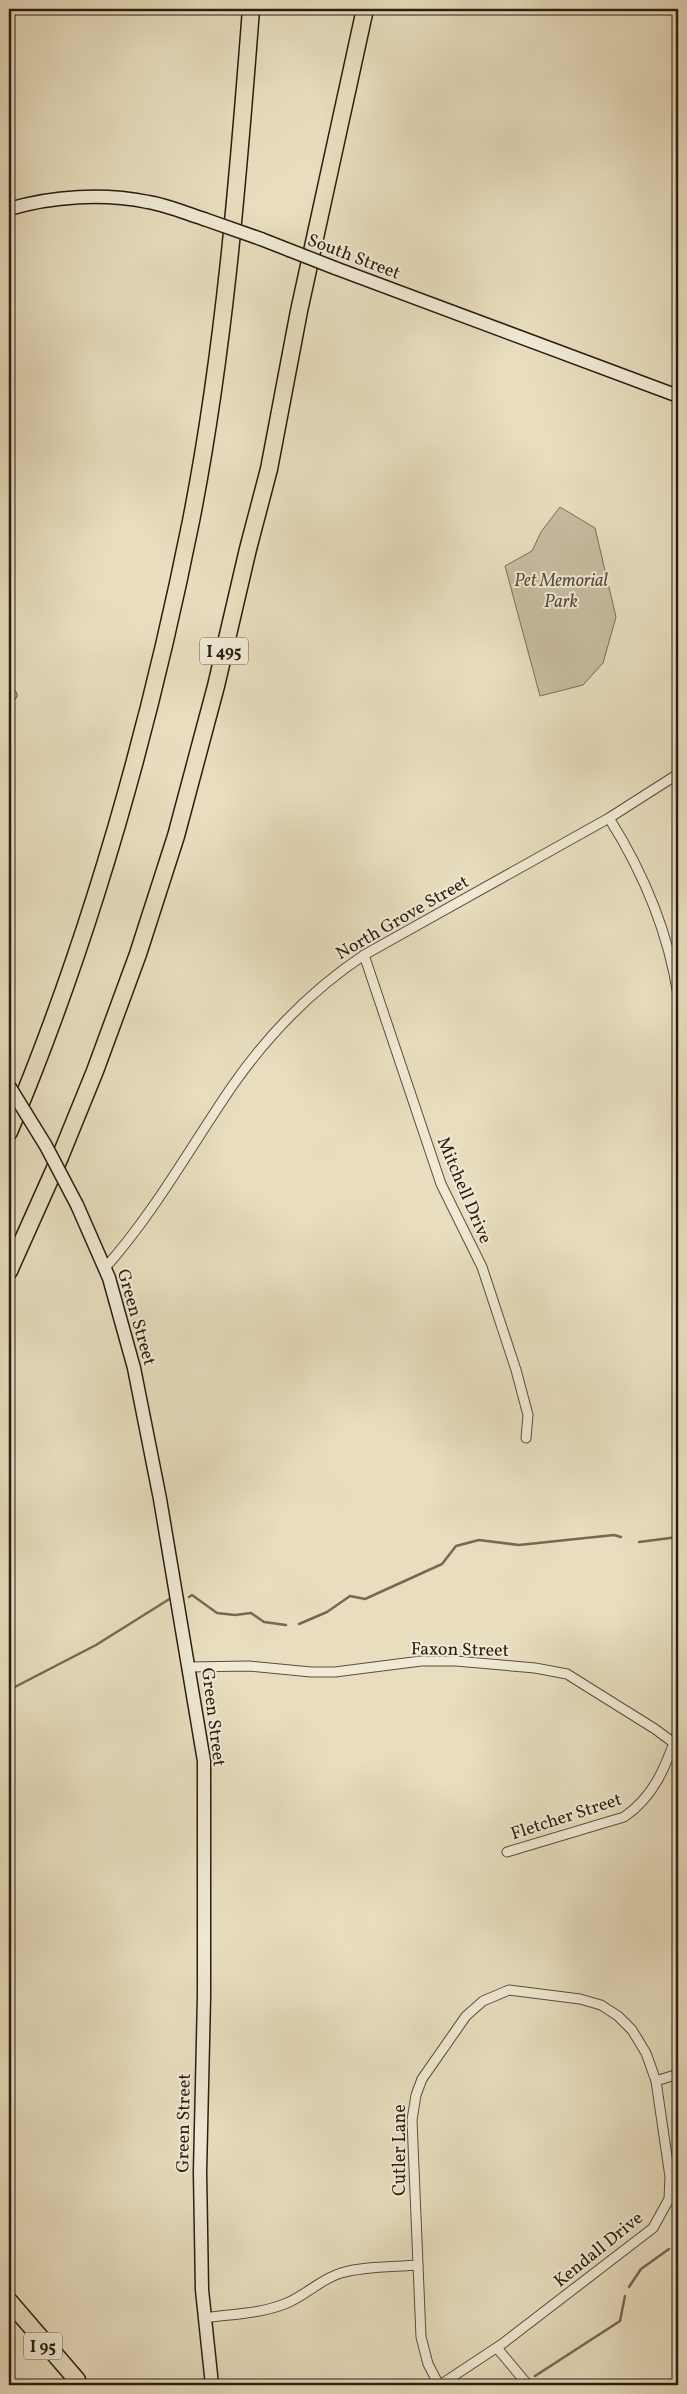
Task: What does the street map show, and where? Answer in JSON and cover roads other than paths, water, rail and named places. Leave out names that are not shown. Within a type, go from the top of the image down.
[{"type":"highway","points":[[9,1132],[57,1009],[102,876],[134,771],[191,520],[208,420],[240,152],[252,9]]},
{"type":"highway","name":"I 495","points":[[9,1271],[54,1171],[95,1071],[138,954],[176,836],[216,686],[248,549],[269,470],[305,285],[365,9]]},
{"type":"highway","points":[[9,2301],[80,2383]]},
{"type":"highway","name":"I 95","points":[[9,2312],[80,2383]]},
{"type":"main road","name":"South Street","points":[[9,209],[46,200],[111,198],[149,202],[204,218],[678,396]]},
{"type":"main road","name":"Green Street","points":[[9,1086],[46,1146],[77,1204],[105,1268],[134,1368],[190,1667],[204,1761],[204,1997],[200,2172],[204,2318],[212,2385]]},
{"type":"street","name":"North Grove Street","points":[[105,1268],[141,1224],[233,1085],[301,1005],[342,970],[364,955],[609,818],[678,774]]},
{"type":"street","points":[[609,818],[632,854],[648,889],[670,952],[678,995]]},
{"type":"street","name":"Mitchell Drive","points":[[364,955],[441,1184],[482,1267],[516,1370],[528,1414],[526,1438]]},
{"type":"street","name":"Faxon Street","points":[[190,1667],[249,1666],[311,1672],[335,1672],[421,1661],[456,1661],[536,1668],[566,1674],[656,1729],[676,1744]]},
{"type":"street","name":"Fletcher Street","points":[[507,1852],[624,1817],[640,1806],[650,1794],[676,1744],[678,1732]]},
{"type":"street","name":"Cutler Lane","points":[[440,2385],[428,2364],[421,2337],[412,2120],[416,2095],[422,2080],[466,2016],[483,2001],[509,1990],[580,1999],[601,2005],[618,2016],[632,2030],[646,2052],[656,2081]]},
{"type":"street","points":[[656,2081],[678,2074]]},
{"type":"street","name":"Kendall Drive","points":[[440,2385],[497,2348],[653,2228],[669,2200],[670,2177],[656,2081]]},
{"type":"street","points":[[204,2318],[268,2310],[286,2303],[328,2278],[342,2272],[369,2268],[418,2265]]},
{"type":"street","points":[[497,2348],[528,2385]]},
{"type":"waterway","points":[[299,1624],[327,1612],[350,1596],[365,1599],[442,1564],[456,1546],[479,1540],[519,1545],[614,1535],[621,1537]]},
{"type":"waterway","points":[[639,1542],[678,1537]]},
{"type":"waterway","points":[[189,1597],[192,1595],[217,1613],[235,1615],[251,1613],[264,1622],[286,1625]]},
{"type":"waterway","points":[[9,1690],[96,1645],[171,1598]]},
{"type":"waterway","points":[[629,2287],[641,2269],[669,2249]]},
{"type":"waterway","points":[[535,2376],[620,2321],[625,2296]]},
{"type":"park label","name":"Pet Memorial Park","points":[[561,590]]}]
